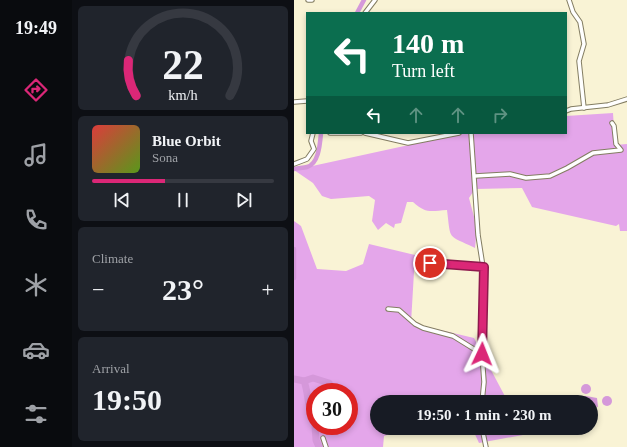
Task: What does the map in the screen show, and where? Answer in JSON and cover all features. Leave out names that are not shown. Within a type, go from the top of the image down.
[{"type":"street","points":[[367,12],[375,0]]},
{"type":"street","points":[[569,0],[573,12],[580,22],[584,44],[579,61],[584,108]]},
{"type":"street","points":[[567,111],[608,105],[627,99]]},
{"type":"street","points":[[294,102],[306,101]]},
{"type":"street","points":[[475,176],[510,174],[526,178],[550,176],[593,153],[621,150],[616,144],[614,126],[612,123]]},
{"type":"street","points":[[294,164],[310,156],[314,149],[311,141],[313,134]]},
{"type":"street","points":[[369,134],[408,143],[454,134]]},
{"type":"street","points":[[471,134],[478,235],[484,267],[483,395]]},
{"type":"street","points":[[430,263],[484,267]]},
{"type":"street","points":[[388,309],[399,310],[415,324],[423,328],[453,336],[482,354]]},
{"type":"street","points":[[483,435],[486,447]]},
{"type":"street","points":[[324,438],[326,447]]},
{"type":"shaded area","points":[[613,113],[615,145],[627,144],[627,231],[620,231],[619,224],[616,226],[532,207],[522,188],[475,189],[469,198],[477,228],[475,248],[452,236],[449,227],[447,210],[429,211],[413,202],[407,202],[401,223],[395,224],[394,228],[386,223],[378,230],[372,221],[375,200],[369,196],[331,199],[322,196],[313,183],[294,170],[459,134],[567,134],[567,116]]},
{"type":"shaded area","points":[[294,221],[301,226],[317,269],[346,271],[363,264],[369,244],[415,255],[411,323],[474,338],[504,395],[370,395],[370,435],[387,435],[384,436],[383,447],[294,447]]},
{"type":"shaded area","points":[[586,384],[591,389],[586,394],[581,389]]},
{"type":"shaded area","points":[[607,396],[612,401],[607,406],[602,401]]},
{"type":"shaded area","points":[[475,435],[523,435],[479,443]]},
{"type":"waterway","points":[[358,12],[364,0]]},
{"type":"waterway","points":[[294,169],[307,167],[314,162],[318,153],[321,134]]},
{"type":"waterway","points":[[294,249],[294,278]]},
{"type":"waterway","points":[[304,381],[313,378],[329,383]]},
{"type":"waterway","points":[[294,379],[304,381],[306,388]]},
{"type":"waterway","points":[[316,435],[319,447]]},
{"type":"route","points":[[430,263],[484,267],[482,354]]}]
